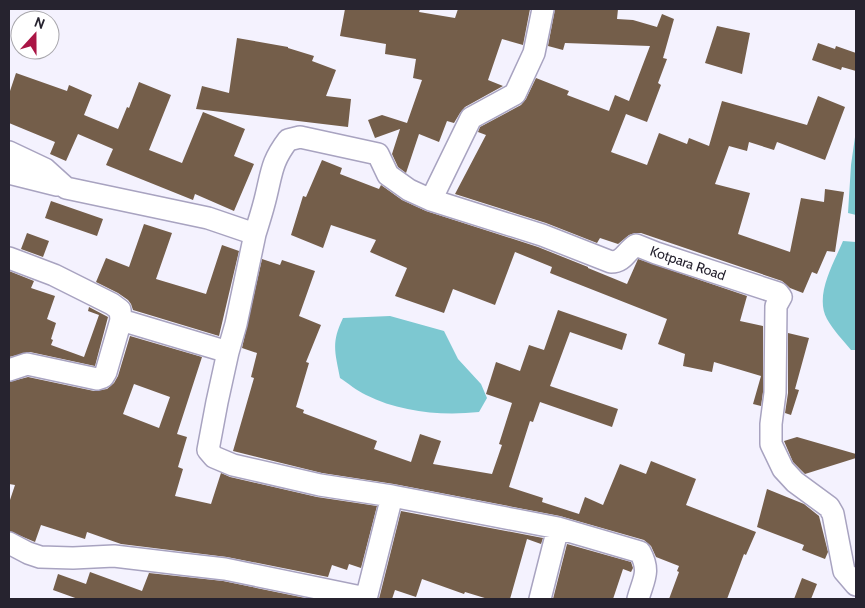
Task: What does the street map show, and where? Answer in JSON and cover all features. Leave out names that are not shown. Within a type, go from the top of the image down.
[{"type":"street","points":[[543,9],[534,53],[514,94],[471,118],[431,200],[410,190],[388,175],[378,154],[300,137],[288,140],[272,168],[228,352],[208,450],[214,457],[233,465],[320,485],[392,496],[558,528],[640,552],[647,574],[638,599]]},
{"type":"street","points":[[9,152],[45,169],[66,188]]},
{"type":"street","points":[[9,173],[66,188],[208,218],[255,234]]},
{"type":"street","name":"Kotpara Road","points":[[431,200],[542,235],[612,262],[618,262],[636,245],[778,293],[781,297],[776,306],[775,393],[771,424],[771,444],[783,469],[795,482],[829,507],[833,514],[844,571],[856,585]]},
{"type":"street","points":[[9,258],[54,275],[112,304],[120,310],[121,320],[106,372],[102,377],[97,379],[27,364],[9,370]]},
{"type":"street","points":[[121,320],[228,352]]},
{"type":"street","points":[[9,543],[40,557],[114,556],[225,569],[366,599],[392,496]]},
{"type":"street","points":[[540,599],[558,528]]},
{"type":"water","points":[[856,130],[856,215],[848,213],[851,165]]},
{"type":"water","points":[[843,241],[856,242],[856,350],[851,350],[835,331],[827,319],[824,310],[823,300],[827,279]]},
{"type":"water","points":[[390,316],[444,331],[458,359],[481,384],[487,398],[479,412],[436,413],[407,409],[366,395],[340,378],[335,341],[343,318]]},
{"type":"building","points":[[345,9],[420,9],[419,12],[455,18],[458,9],[530,9],[523,45],[502,39],[488,80],[503,86],[465,107],[454,123],[447,121],[439,142],[419,134],[406,173],[398,167],[392,154],[400,129],[375,138],[368,120],[382,115],[407,123],[422,80],[413,78],[416,59],[385,54],[386,44],[340,36]]},
{"type":"building","points":[[555,9],[618,9],[617,19],[633,20],[657,27],[662,14],[674,19],[663,58],[667,59],[658,83],[661,85],[647,122],[626,114],[611,152],[647,165],[659,133],[687,144],[689,138],[709,146],[722,101],[807,125],[818,96],[845,107],[825,160],[777,142],[774,150],[749,142],[747,151],[729,146],[715,184],[750,193],[738,234],[790,252],[801,198],[824,202],[825,189],[844,192],[835,252],[827,251],[817,274],[812,272],[803,293],[790,288],[782,281],[641,233],[629,235],[618,244],[600,238],[597,243],[546,223],[455,194],[486,135],[478,132],[480,127],[521,105],[536,78],[569,91],[567,95],[609,111],[615,95],[629,101],[650,46],[565,43],[563,50],[548,46]]},
{"type":"building","points":[[717,26],[750,33],[742,74],[705,63]]},
{"type":"building","points":[[237,38],[288,47],[314,56],[312,61],[336,70],[326,96],[351,99],[348,127],[196,109],[202,86],[229,93]]},
{"type":"building","points":[[818,43],[835,49],[836,46],[856,53],[856,71],[842,67],[841,70],[812,60]]},
{"type":"building","points":[[16,73],[67,91],[69,85],[92,95],[84,115],[118,129],[139,82],[171,95],[149,150],[182,163],[203,112],[245,129],[234,156],[254,164],[234,211],[195,194],[193,200],[106,165],[113,149],[78,134],[66,161],[50,154],[55,142],[9,123],[9,94]]},
{"type":"building","points":[[322,160],[342,168],[340,174],[379,189],[381,185],[402,200],[426,211],[538,247],[627,284],[638,259],[747,296],[740,321],[763,326],[763,392],[761,406],[753,404],[761,376],[714,362],[712,372],[683,366],[685,354],[658,344],[667,319],[550,273],[552,267],[515,252],[495,305],[453,289],[444,313],[395,296],[407,268],[370,252],[376,240],[331,225],[323,248],[291,235],[303,196],[306,197]]},
{"type":"building","points":[[51,201],[103,219],[97,236],[45,218]]},
{"type":"building","points":[[144,224],[172,233],[156,279],[206,294],[222,245],[239,251],[219,336],[133,310],[128,300],[96,282],[106,258],[129,267]]},
{"type":"building","points":[[27,233],[49,241],[43,257],[21,249]]},
{"type":"building","points":[[262,259],[280,265],[282,260],[315,271],[299,316],[321,325],[306,362],[309,363],[296,407],[304,410],[303,413],[377,441],[374,449],[411,462],[420,434],[441,441],[433,464],[492,474],[502,445],[499,444],[512,403],[486,394],[496,362],[520,371],[529,345],[544,350],[558,310],[627,334],[622,350],[570,332],[550,386],[618,409],[612,427],[540,402],[533,422],[530,421],[509,487],[543,498],[542,502],[579,514],[585,497],[603,505],[620,464],[646,474],[651,461],[696,479],[686,505],[756,532],[746,555],[744,554],[727,599],[669,599],[679,572],[677,571],[679,566],[656,557],[651,546],[644,540],[560,516],[394,484],[322,473],[233,451],[254,378],[251,377],[257,353],[242,348]]},
{"type":"building","points":[[9,271],[34,281],[31,288],[55,296],[47,319],[56,323],[51,345],[84,357],[99,315],[88,311],[89,307],[108,317],[95,366],[30,352],[9,357]]},
{"type":"building","points":[[788,333],[809,338],[795,389],[799,390],[791,415],[785,413],[788,393]]},
{"type":"building","points":[[130,336],[202,357],[177,434],[187,437],[178,467],[183,469],[175,496],[211,504],[221,473],[230,477],[317,497],[377,506],[361,568],[349,564],[347,570],[332,565],[328,577],[227,557],[121,544],[87,532],[85,539],[41,525],[35,542],[9,531],[9,503],[15,485],[9,484],[9,382],[28,377],[94,391],[107,389],[118,376]],"holes":[[[134,384],[170,397],[159,428],[123,414]]]},
{"type":"building","points":[[797,437],[856,454],[856,458],[805,474],[793,462],[784,441]]},
{"type":"building","points":[[767,489],[804,504],[819,516],[828,552],[825,559],[802,550],[804,545],[757,527]]},
{"type":"building","points":[[401,511],[543,538],[541,544],[527,539],[510,599],[488,599],[465,592],[464,594],[422,579],[416,597],[395,590],[392,599],[379,599]]},
{"type":"building","points":[[567,544],[631,562],[633,568],[631,572],[623,569],[613,599],[553,599]]},
{"type":"building","points":[[90,572],[142,591],[149,573],[223,581],[310,599],[78,599],[53,590],[58,574],[86,584]]},
{"type":"building","points":[[802,578],[817,584],[811,599],[794,599]]}]
